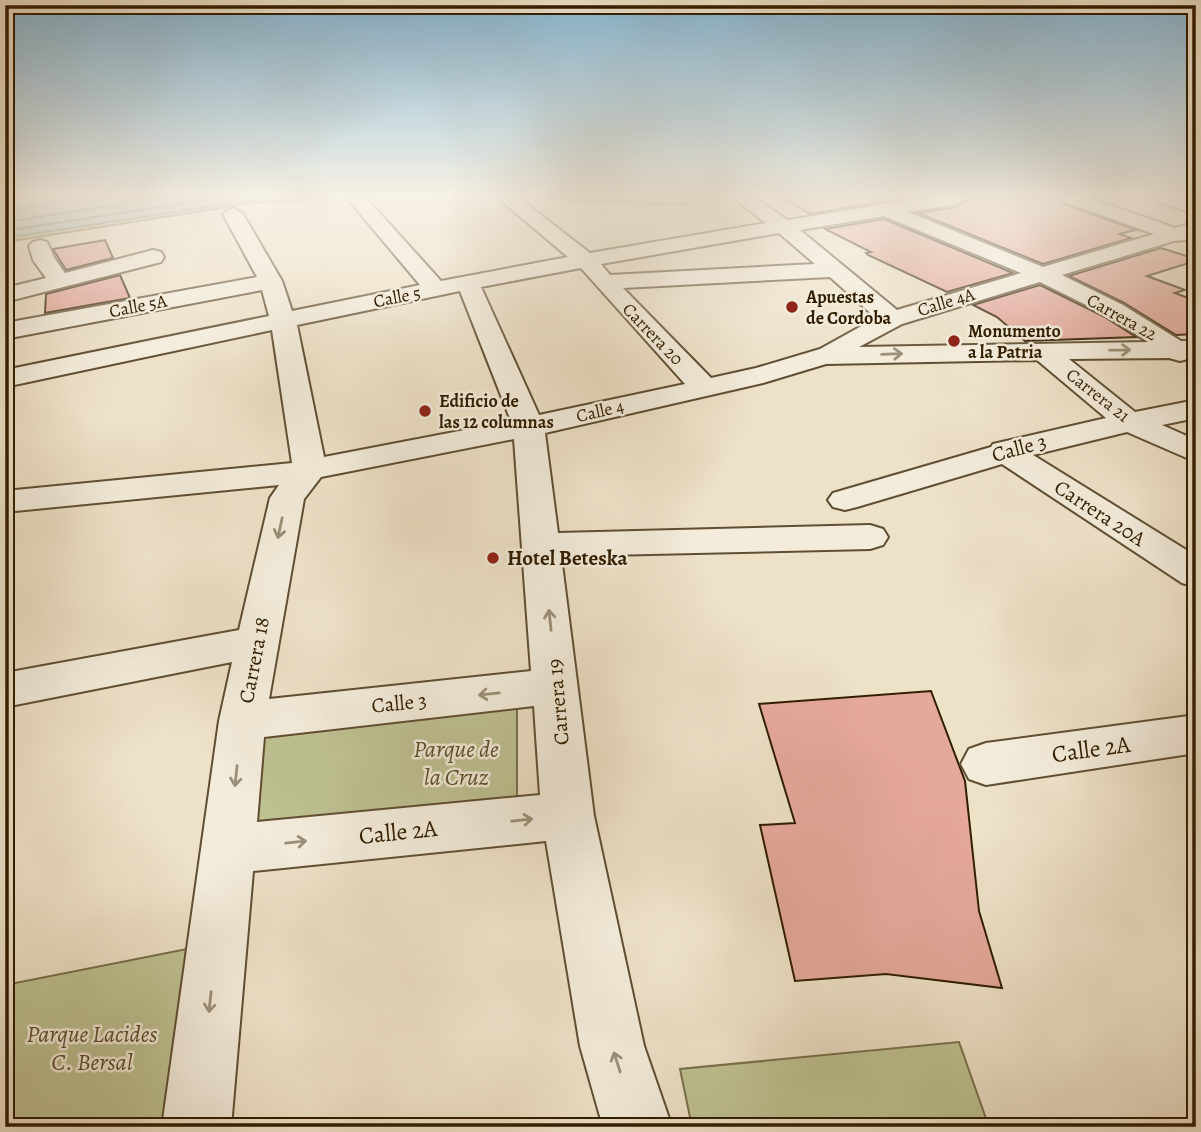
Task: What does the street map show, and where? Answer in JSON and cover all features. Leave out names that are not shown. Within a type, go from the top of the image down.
[{"type":"street","points":[[41,251],[44,260],[60,280]]},
{"type":"street","points":[[254,251],[271,281],[283,320],[310,468]]},
{"type":"street","points":[[402,251],[436,289]]},
{"type":"street","name":"Carrera 20","points":[[574,251],[586,260],[704,387]]},
{"type":"street","name":"Calle 5","points":[[5,379],[283,320],[637,251]]},
{"type":"street","points":[[812,251],[892,319]]},
{"type":"street","name":"Carrera 22","points":[[983,251],[1109,308],[1189,354]]},
{"type":"street","name":"Calle 4A","points":[[824,356],[892,319],[1115,251]]},
{"type":"street","points":[[5,295],[153,257]]},
{"type":"street","points":[[604,282],[835,270]]},
{"type":"street","name":"Calle 5A","points":[[5,331],[271,281]]},
{"type":"street","name":"Carrera 19","points":[[468,283],[530,427],[568,816],[612,1046],[638,1127]]},
{"type":"street","name":"Carrera 21","points":[[940,303],[1035,350],[1128,421],[1196,453]]},
{"type":"street","name":"Calle 4","points":[[5,502],[282,475],[530,427],[763,375],[824,356],[1035,350],[1189,354]]},
{"type":"street","name":"Calle 3","points":[[845,500],[1004,451],[1128,421],[1196,409]]},
{"type":"street","name":"Carrera 20A","points":[[1004,451],[1196,574]]},
{"type":"street","name":"Carrera 18","points":[[196,1127],[242,721],[286,498],[310,468]]},
{"type":"street","points":[[542,545],[870,537]]},
{"type":"street","points":[[5,690],[257,642]]},
{"type":"street","name":"Calle 3","points":[[242,721],[557,686]]},
{"type":"street","name":"Calle 2A","points":[[986,764],[1196,734]]},
{"type":"street","name":"Calle 2A","points":[[228,849],[568,816]]},
{"type":"green space","name":"Parque de la Cruz","points":[[517,702],[517,812],[253,835],[264,731]]},
{"type":"green space","name":"Parque Lacides C. Bersal","points":[[187,949],[162,1127],[5,1127],[5,985]]},
{"type":"green space","points":[[959,1042],[989,1127],[692,1127],[680,1069]]},
{"type":"building","points":[[54,251],[110,251],[113,258],[66,270]]},
{"type":"building","points":[[869,251],[960,251],[1013,273],[947,292],[866,253],[871,252]]},
{"type":"building","points":[[1011,251],[1088,251],[1043,264]]},
{"type":"building","points":[[1152,251],[1170,251],[1193,258],[1188,260],[1192,262],[1147,276],[1185,290],[1175,293],[1196,301],[1196,334],[1176,335],[1124,303],[1069,276]]},
{"type":"building","points":[[120,275],[130,298],[45,313],[46,294]]},
{"type":"building","points":[[1040,285],[1105,317],[1136,337],[1025,341],[997,317],[973,305]]},
{"type":"building","points":[[931,691],[965,781],[979,911],[1002,988],[886,974],[795,981],[760,825],[795,823],[759,704]]},
{"type":"place","name":"Apuestas de Cordoba","points":[[792,307]]},
{"type":"place","name":"Monumento a la Patria","points":[[954,341]]},
{"type":"place","name":"Edificio de las 12 columnas","points":[[425,411]]},
{"type":"place","name":"Hotel Beteska","points":[[493,558]]}]
